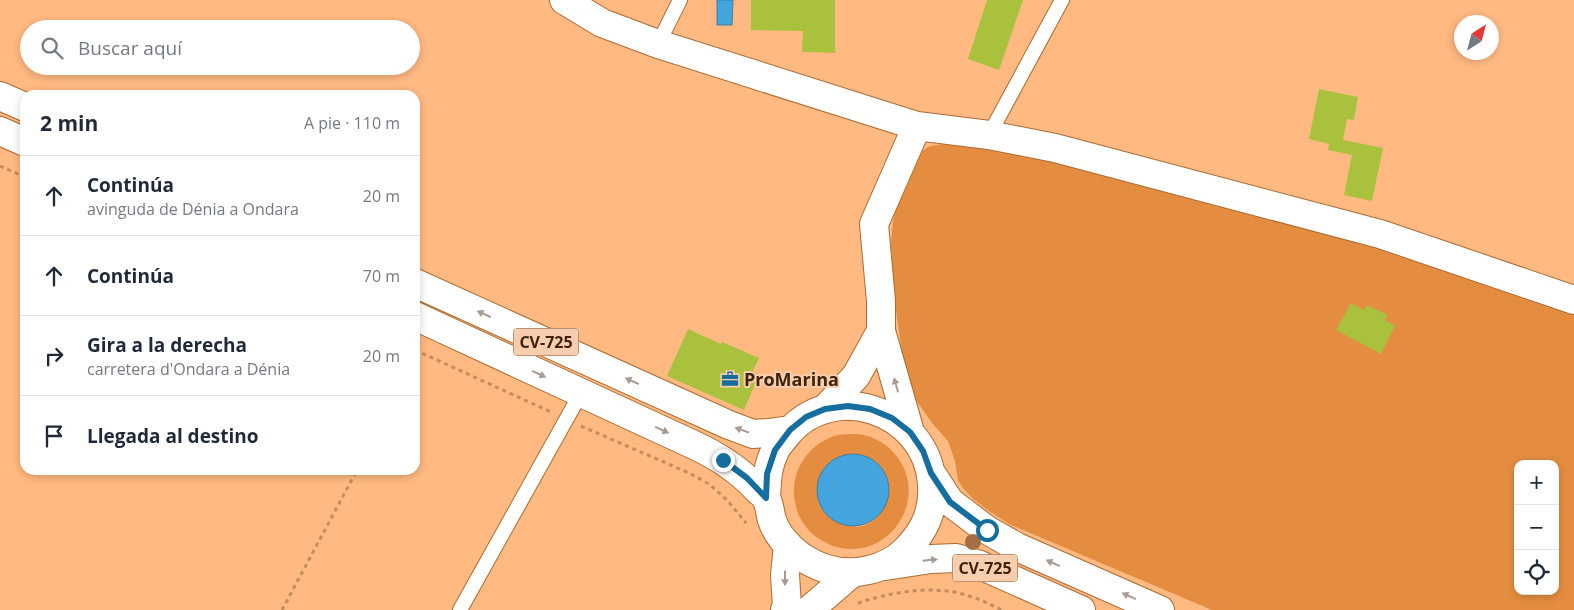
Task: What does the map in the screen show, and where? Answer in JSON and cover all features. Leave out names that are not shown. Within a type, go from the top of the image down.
[{"type":"main road","points":[[564,0],[602,23],[658,44],[917,126],[989,135],[1055,148],[1380,234],[1574,300]]},
{"type":"main road","points":[[0,96],[20,105]]},
{"type":"main road","points":[[910,432],[881,332],[881,302],[874,224],[917,126]]},
{"type":"main road","points":[[0,131],[20,140]]},
{"type":"main road","name":"CV-725","points":[[420,285],[729,425],[753,434],[790,430]]},
{"type":"main road","name":"CV-725","points":[[420,318],[701,448],[723,460],[747,478],[766,498]]},
{"type":"main road","points":[[825,409],[856,376],[881,332]]},
{"type":"main road","name":"CV-725","points":[[931,473],[932,496],[928,518],[917,538],[901,555],[867,571],[852,573],[828,570],[806,560],[788,545],[773,522],[766,498],[767,474],[775,450],[790,430],[806,417],[825,409],[848,406],[870,409],[892,418],[910,432],[923,451],[931,473],[950,502],[987,530],[1017,547],[1160,610]]},
{"type":"main road","points":[[785,610],[785,575],[788,545]]},
{"type":"main road","name":"CV-725","points":[[881,566],[932,559],[956,558],[980,565],[1081,610]]},
{"type":"main road","points":[[810,610],[852,573]]},
{"type":"lane","points":[[658,44],[680,0]]},
{"type":"lane","points":[[989,135],[1062,0]]},
{"type":"lane","points":[[460,610],[581,394]]},
{"type":"path","points":[[0,166],[20,175]]},
{"type":"path","points":[[420,352],[567,420],[689,473],[709,484],[727,500],[747,524]]},
{"type":"path","points":[[282,610],[354,475]]},
{"type":"path","points":[[852,605],[870,599],[921,590],[952,592],[970,596],[1002,610]]},
{"type":"shaded area","points":[[951,143],[1040,154],[1375,240],[1574,313],[1574,610],[1212,610],[1009,524],[989,511],[973,499],[962,487],[958,480],[955,461],[948,441],[932,423],[907,387],[893,289],[891,242],[895,204],[920,152],[930,146]]},
{"type":"shaded area","points":[[855,434],[873,438],[893,452],[906,475],[909,492],[906,509],[898,524],[887,536],[872,545],[856,549],[833,546],[814,535],[799,516],[794,494],[797,472],[801,463],[813,448],[838,435]],"holes":[[[876,462],[886,476],[889,490],[885,506],[874,520],[859,527],[851,526],[832,516],[822,507],[817,489]]]},
{"type":"water","points":[[717,0],[733,0],[732,25],[717,25]]},
{"type":"water","points":[[853,454],[867,457],[879,464],[886,476],[889,490],[886,504],[879,516],[867,523],[853,526],[839,523],[827,516],[820,504],[817,490],[820,476],[827,464],[839,457]]},
{"type":"building","points":[[751,0],[835,0],[835,53],[802,52],[803,31],[751,30]]},
{"type":"building","points":[[987,0],[1023,0],[999,70],[968,59]]},
{"type":"building","points":[[1319,89],[1358,97],[1354,120],[1347,119],[1343,140],[1383,148],[1372,201],[1344,195],[1352,155],[1328,150],[1329,144],[1309,139]]},
{"type":"building","points":[[1351,303],[1364,310],[1367,305],[1388,315],[1385,320],[1395,326],[1381,354],[1336,330]]},
{"type":"building","points":[[688,329],[759,358],[753,371],[759,375],[744,410],[667,376]]},
{"type":"place","name":"ProMarina","points":[[730,379]]},
{"type":"route","points":[[723,460],[747,478],[766,498],[767,474],[775,450],[790,430],[806,417],[825,409],[848,406],[870,409],[892,418],[910,432],[923,451],[931,473],[950,502],[987,530]]}]
